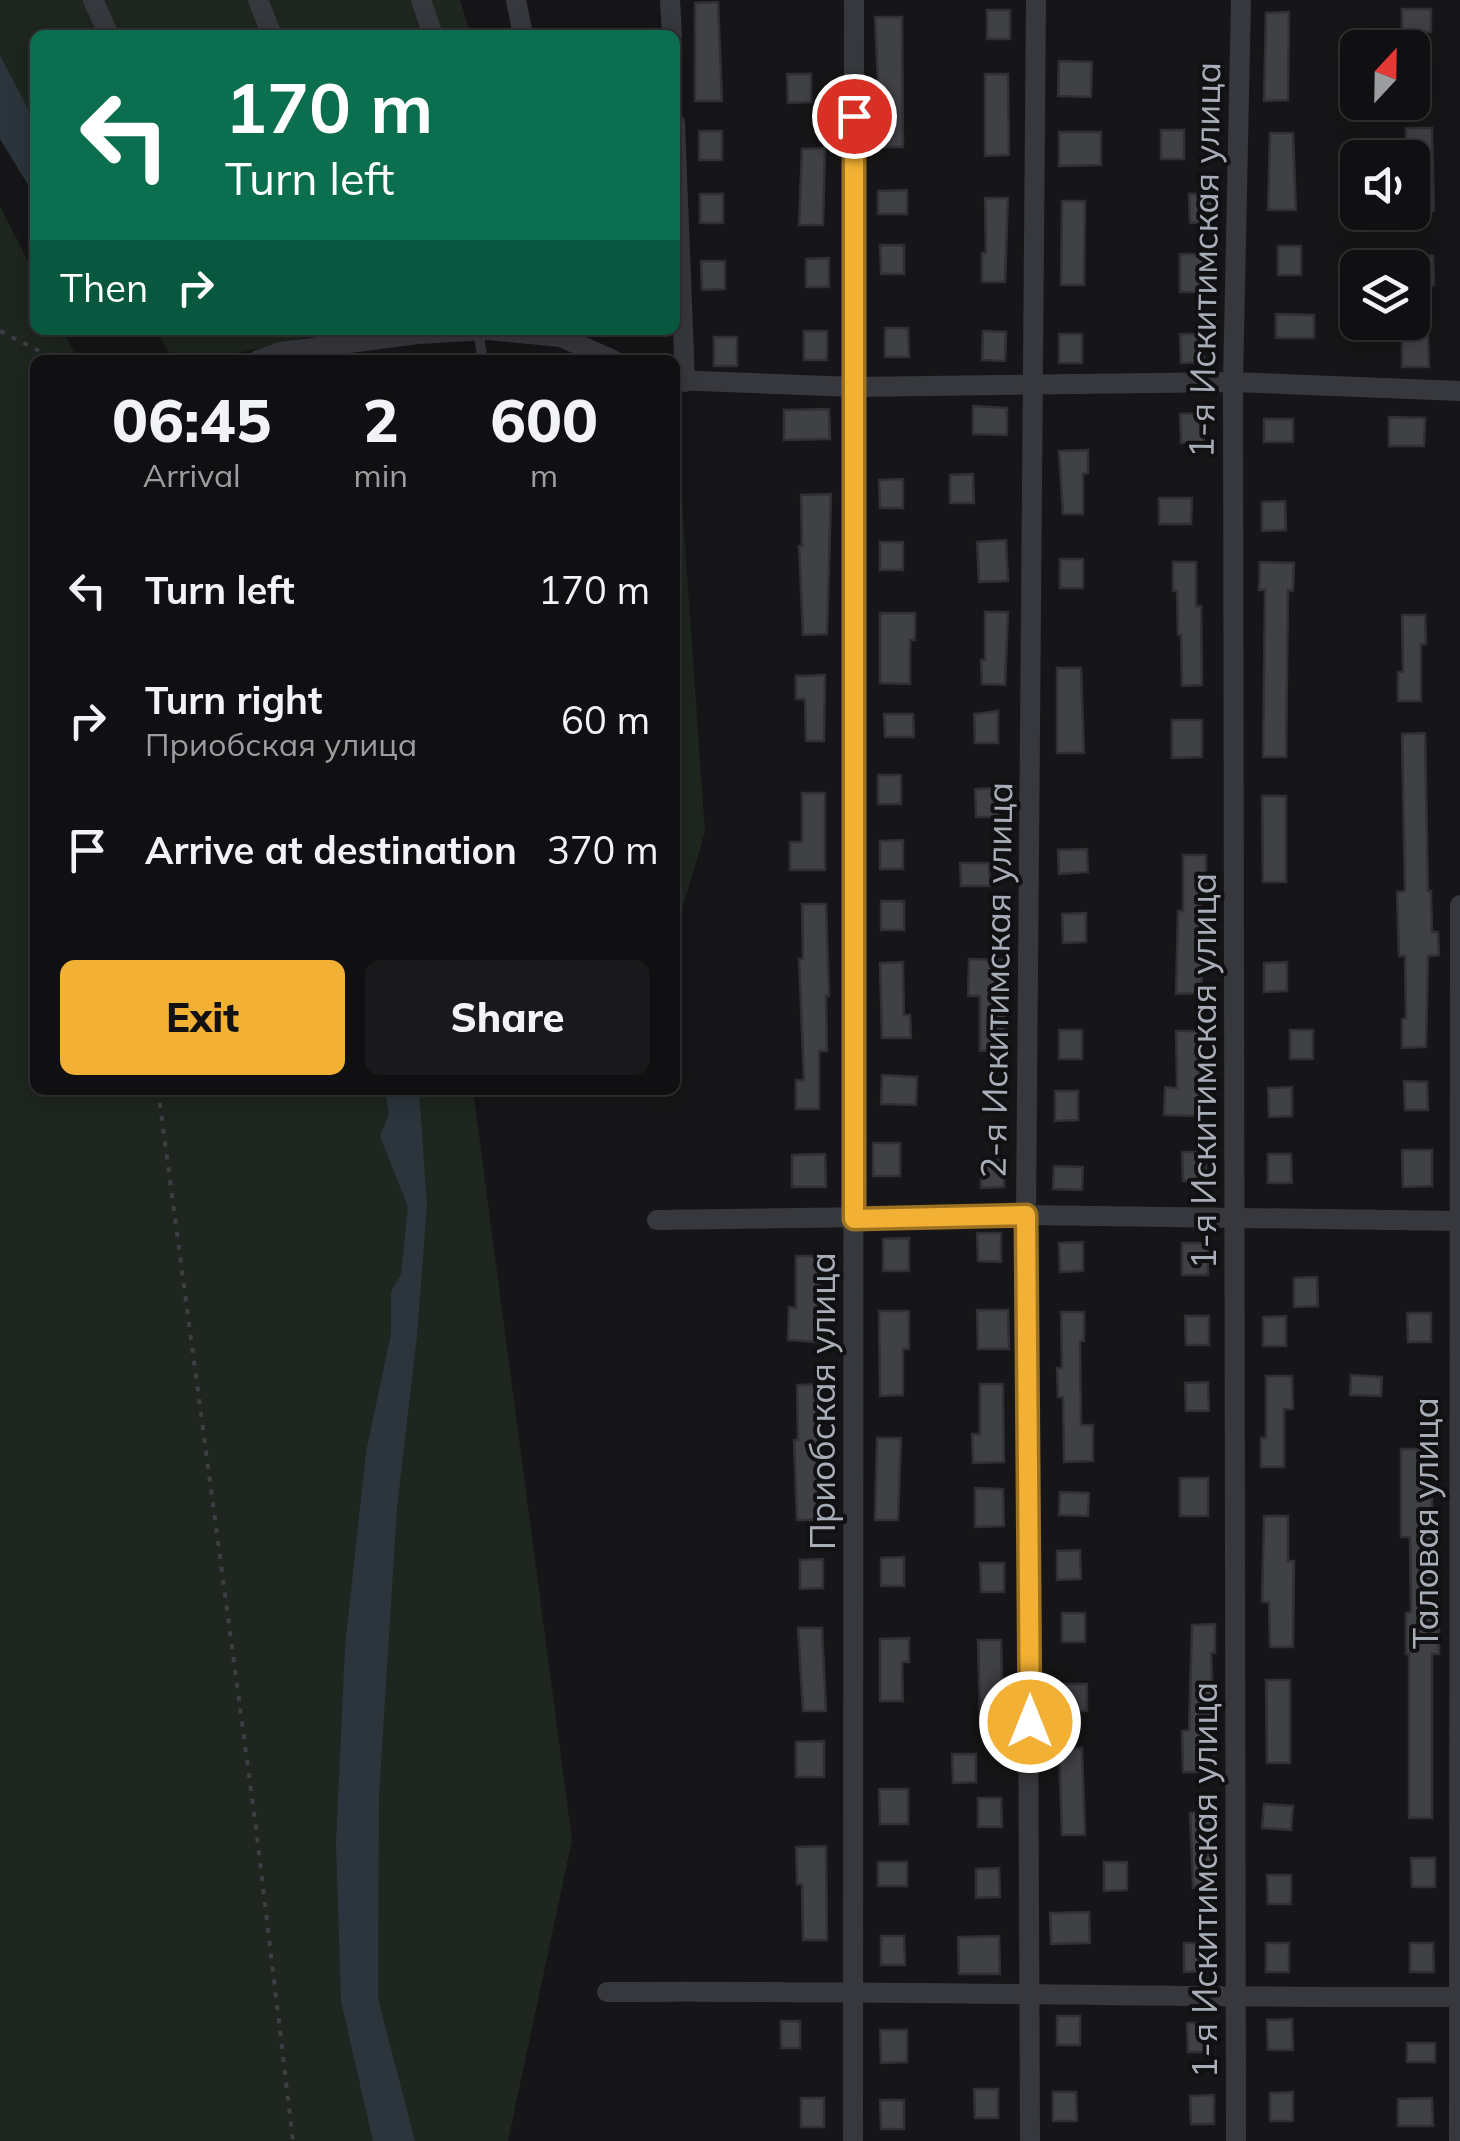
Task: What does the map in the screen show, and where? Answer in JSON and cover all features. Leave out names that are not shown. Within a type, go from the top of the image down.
[{"type":"street","points":[[93,0],[108,30]]},
{"type":"street","points":[[258,0],[270,30]]},
{"type":"street","points":[[420,0],[431,30]]},
{"type":"street","points":[[516,0],[521,30]]},
{"type":"street","points":[[670,0],[672,30]]},
{"type":"street","name":"Приобская улица","points":[[853,2141],[854,0]]},
{"type":"street","name":"2-я Искитимская улица","points":[[1030,2141],[1026,1215],[1036,0]]},
{"type":"street","name":"1-я Искитимская улица","points":[[1236,2141],[1233,382],[1241,0]]},
{"type":"street","points":[[273,355],[380,335]]},
{"type":"street","points":[[563,335],[603,355]]},
{"type":"street","points":[[680,381],[854,386],[1233,382],[1460,391]]},
{"type":"street","name":"Таловая улица","points":[[1459,2141],[1460,904]]},
{"type":"street","points":[[657,1220],[1026,1215],[1459,1220]]},
{"type":"street","points":[[607,1992],[854,1990],[1458,1998]]},
{"type":"path","points":[[0,331],[47,355]]},
{"type":"path","points":[[159,1095],[251,1788],[293,2141]]},
{"type":"shaded area","points":[[0,0],[460,0],[469,30],[30,30],[30,112],[0,55]]},
{"type":"shaded area","points":[[0,55],[30,112],[30,188],[0,139]]},
{"type":"shaded area","points":[[0,206],[30,265],[30,335],[66,335],[76,355],[30,355],[30,1095],[474,1095],[572,1840],[508,2141],[0,2141]]},
{"type":"shaded area","points":[[158,335],[316,335],[230,355],[171,355]]},
{"type":"shaded area","points":[[680,472],[705,832],[680,916]]},
{"type":"shaded area","points":[[386,1095],[419,1095],[427,1204],[417,1336],[397,1507],[379,1795],[378,1999],[415,2141],[373,2141],[341,2001],[336,1843],[345,1647],[366,1452],[391,1334],[391,1292],[401,1274],[408,1207],[380,1136],[389,1114]]},
{"type":"building","points":[[718,2],[722,101],[695,101],[695,3]]},
{"type":"building","points":[[1402,9],[1431,9],[1431,32],[1402,30]]},
{"type":"building","points":[[987,10],[1010,10],[1010,39],[987,39]]},
{"type":"building","points":[[1289,12],[1288,100],[1264,101],[1266,13]]},
{"type":"building","points":[[875,17],[902,17],[903,147],[881,147]]},
{"type":"building","points":[[1059,61],[1092,62],[1091,97],[1058,96]]},
{"type":"building","points":[[787,74],[811,74],[811,102],[788,103]]},
{"type":"building","points":[[985,74],[1008,74],[1009,155],[985,156]]},
{"type":"building","points":[[1406,128],[1432,128],[1434,211],[1430,211],[1430,140],[1406,140]]},
{"type":"building","points":[[1161,130],[1184,130],[1184,159],[1161,159]]},
{"type":"building","points":[[699,131],[722,131],[722,160],[699,160]]},
{"type":"building","points":[[1059,132],[1101,132],[1101,165],[1059,166]]},
{"type":"building","points":[[1270,133],[1293,133],[1296,210],[1268,210]]},
{"type":"building","points":[[825,148],[823,225],[799,225],[802,149]]},
{"type":"building","points":[[907,190],[907,214],[878,214],[878,191]]},
{"type":"building","points":[[700,194],[723,194],[723,223],[700,223]]},
{"type":"building","points":[[1189,194],[1212,194],[1213,222],[1190,223]]},
{"type":"building","points":[[985,198],[1008,198],[1005,282],[982,282]]},
{"type":"building","points":[[1062,201],[1085,201],[1084,285],[1061,285]]},
{"type":"building","points":[[880,245],[904,245],[904,274],[881,274]]},
{"type":"building","points":[[1278,246],[1301,246],[1301,275],[1278,275]]},
{"type":"building","points":[[1180,254],[1207,254],[1207,292],[1180,292]]},
{"type":"building","points":[[1430,256],[1433,256],[1434,285],[1430,285]]},
{"type":"building","points":[[829,258],[829,287],[806,287],[806,259]]},
{"type":"building","points":[[701,261],[725,261],[725,289],[702,290]]},
{"type":"building","points":[[1276,314],[1314,315],[1314,338],[1276,338]]},
{"type":"building","points":[[885,328],[908,328],[909,357],[885,357]]},
{"type":"building","points":[[804,331],[827,331],[827,360],[804,360]]},
{"type":"building","points":[[983,331],[1006,332],[1005,361],[982,360]]},
{"type":"building","points":[[1059,334],[1082,334],[1082,363],[1059,363]]},
{"type":"building","points":[[1180,334],[1204,334],[1204,362],[1181,363]]},
{"type":"building","points":[[714,337],[737,337],[737,366],[714,366]]},
{"type":"building","points":[[1402,340],[1428,340],[1429,367],[1402,367]]},
{"type":"building","points":[[973,406],[1007,408],[1007,435],[973,434]]},
{"type":"building","points":[[829,409],[830,439],[784,440],[784,410]]},
{"type":"building","points":[[1203,413],[1204,442],[1181,443],[1180,414]]},
{"type":"building","points":[[1389,417],[1425,418],[1424,446],[1389,446]]},
{"type":"building","points":[[1264,419],[1293,419],[1293,442],[1264,442]]},
{"type":"building","points":[[1088,450],[1088,473],[1083,474],[1083,514],[1063,514],[1059,451]]},
{"type":"building","points":[[973,474],[974,503],[950,503],[950,475]]},
{"type":"building","points":[[903,479],[903,508],[880,508],[879,480]]},
{"type":"building","points":[[831,494],[827,634],[803,635],[801,495]]},
{"type":"building","points":[[1159,498],[1192,498],[1191,524],[1159,524]]},
{"type":"building","points":[[1285,501],[1286,530],[1262,531],[1262,502]]},
{"type":"building","points":[[1006,540],[1008,581],[979,582],[977,542]]},
{"type":"building","points":[[880,542],[903,542],[903,570],[880,570]]},
{"type":"building","points":[[1060,559],[1083,559],[1083,588],[1060,588]]},
{"type":"building","points":[[1173,562],[1196,562],[1202,685],[1182,686]]},
{"type":"building","points":[[1260,562],[1294,563],[1293,591],[1288,590],[1286,757],[1263,757],[1265,590],[1259,590]]},
{"type":"building","points":[[985,612],[1008,612],[1005,685],[982,684]]},
{"type":"building","points":[[880,613],[915,613],[915,640],[910,640],[910,684],[880,683]]},
{"type":"building","points":[[1402,615],[1425,615],[1421,701],[1398,701],[1398,672],[1403,672]]},
{"type":"building","points":[[1057,668],[1081,668],[1084,753],[1057,753]]},
{"type":"building","points":[[825,675],[824,741],[806,741],[805,699],[796,699],[796,676]]},
{"type":"building","points":[[998,711],[998,743],[975,743],[974,714]]},
{"type":"building","points":[[884,714],[913,714],[914,737],[885,737]]},
{"type":"building","points":[[1172,720],[1202,720],[1202,757],[1172,758]]},
{"type":"building","points":[[1425,733],[1428,891],[1432,932],[1438,932],[1439,955],[1428,956],[1426,1047],[1402,1048],[1402,1019],[1406,1018],[1405,956],[1399,956],[1397,892],[1405,891],[1402,734]]},
{"type":"building","points":[[878,775],[901,775],[901,804],[878,804]]},
{"type":"building","points":[[999,788],[999,817],[976,817],[975,789]]},
{"type":"building","points":[[802,793],[825,793],[825,870],[790,870],[790,842],[802,842]]},
{"type":"building","points":[[1262,796],[1286,796],[1286,882],[1263,882]]},
{"type":"building","points":[[903,840],[903,869],[880,869],[880,841]]},
{"type":"building","points":[[1087,849],[1088,872],[1059,874],[1058,850]]},
{"type":"building","points":[[1183,855],[1206,855],[1206,884],[1201,884],[1202,993],[1176,994]]},
{"type":"building","points":[[960,863],[989,863],[990,886],[961,886]]},
{"type":"building","points":[[881,901],[904,901],[904,930],[881,930]]},
{"type":"building","points":[[802,904],[826,904],[829,996],[827,1051],[819,1051],[819,1109],[796,1109],[796,1080],[804,1080],[799,959],[803,959]]},
{"type":"building","points":[[1086,913],[1086,942],[1063,943],[1062,914]]},
{"type":"building","points":[[969,959],[1006,960],[1004,1050],[980,1051],[980,996],[968,996]]},
{"type":"building","points":[[903,962],[904,1015],[910,1015],[911,1038],[882,1038],[880,963]]},
{"type":"building","points":[[1287,962],[1287,991],[1264,992],[1264,963]]},
{"type":"building","points":[[1059,1030],[1082,1030],[1082,1059],[1059,1059]]},
{"type":"building","points":[[1290,1030],[1313,1030],[1313,1059],[1290,1059]]},
{"type":"building","points":[[1176,1031],[1199,1031],[1199,1116],[1164,1115],[1165,1087],[1177,1088]]},
{"type":"building","points":[[882,1075],[917,1077],[916,1105],[881,1104]]},
{"type":"building","points":[[1404,1081],[1427,1082],[1428,1110],[1405,1110]]},
{"type":"building","points":[[1292,1087],[1292,1116],[1269,1117],[1268,1088]]},
{"type":"building","points":[[1055,1091],[1078,1091],[1078,1120],[1055,1121]]},
{"type":"building","points":[[873,1143],[900,1143],[900,1176],[873,1176]]},
{"type":"building","points":[[1402,1150],[1432,1150],[1432,1186],[1403,1187]]},
{"type":"building","points":[[1182,1152],[1206,1152],[1206,1181],[1183,1181]]},
{"type":"building","points":[[825,1154],[826,1187],[792,1187],[792,1155]]},
{"type":"building","points":[[1268,1154],[1291,1154],[1292,1183],[1268,1183]]},
{"type":"building","points":[[981,1159],[1004,1159],[1004,1187],[981,1188]]},
{"type":"building","points":[[1054,1166],[1083,1167],[1082,1190],[1053,1189]]},
{"type":"building","points":[[977,1233],[1001,1233],[1001,1262],[978,1261]]},
{"type":"building","points":[[909,1238],[909,1271],[883,1271],[883,1239]]},
{"type":"building","points":[[1083,1242],[1083,1271],[1060,1272],[1059,1243]]},
{"type":"building","points":[[1182,1243],[1208,1243],[1208,1275],[1182,1275]]},
{"type":"building","points":[[796,1256],[819,1256],[820,1309],[831,1309],[829,1343],[788,1340],[789,1307],[796,1308]]},
{"type":"building","points":[[1317,1277],[1318,1306],[1294,1307],[1294,1278]]},
{"type":"building","points":[[977,1310],[1008,1310],[1009,1349],[978,1349]]},
{"type":"building","points":[[879,1311],[909,1311],[909,1349],[903,1349],[903,1395],[880,1396]]},
{"type":"building","points":[[1061,1312],[1084,1312],[1084,1341],[1080,1341],[1081,1425],[1093,1425],[1093,1461],[1064,1462],[1063,1397],[1058,1397],[1057,1368],[1062,1368]]},
{"type":"building","points":[[1407,1313],[1431,1313],[1431,1342],[1408,1342]]},
{"type":"building","points":[[1185,1316],[1209,1316],[1209,1345],[1186,1345]]},
{"type":"building","points":[[1286,1316],[1286,1346],[1263,1346],[1263,1317]]},
{"type":"building","points":[[1351,1375],[1382,1377],[1381,1396],[1350,1395]]},
{"type":"building","points":[[1266,1376],[1292,1376],[1293,1409],[1284,1409],[1284,1467],[1261,1467],[1261,1438],[1266,1438]]},
{"type":"building","points":[[1208,1382],[1209,1411],[1186,1411],[1185,1383]]},
{"type":"building","points":[[820,1384],[821,1413],[817,1413],[821,1520],[797,1520],[797,1385]]},
{"type":"building","points":[[980,1384],[1003,1384],[1004,1462],[973,1463],[972,1434],[980,1434]]},
{"type":"building","points":[[877,1438],[901,1438],[898,1520],[875,1520]]},
{"type":"building","points":[[1401,1449],[1424,1449],[1424,1497],[1432,1497],[1434,1612],[1439,1612],[1439,1654],[1432,1654],[1432,1818],[1409,1818],[1406,1613],[1411,1612],[1410,1537],[1401,1537]]},
{"type":"building","points":[[1180,1478],[1208,1478],[1208,1516],[1180,1516]]},
{"type":"building","points":[[975,1488],[1003,1489],[1004,1526],[975,1527]]},
{"type":"building","points":[[1060,1492],[1089,1493],[1088,1516],[1059,1515]]},
{"type":"building","points":[[1264,1516],[1288,1516],[1288,1561],[1294,1561],[1293,1647],[1270,1647],[1269,1602],[1262,1602]]},
{"type":"building","points":[[1080,1550],[1081,1579],[1057,1580],[1057,1551]]},
{"type":"building","points":[[904,1557],[904,1586],[881,1586],[881,1558]]},
{"type":"building","points":[[823,1559],[823,1588],[800,1589],[800,1560]]},
{"type":"building","points":[[980,1563],[1004,1563],[1004,1592],[981,1592]]},
{"type":"building","points":[[1062,1613],[1085,1613],[1085,1642],[1062,1642]]},
{"type":"building","points":[[1215,1624],[1215,1653],[1211,1653],[1216,1772],[1183,1772],[1182,1731],[1189,1730],[1192,1625]]},
{"type":"building","points":[[798,1628],[822,1628],[826,1711],[803,1711]]},
{"type":"building","points":[[909,1638],[909,1662],[902,1662],[903,1701],[880,1701],[880,1639]]},
{"type":"building","points":[[978,1640],[1001,1640],[1003,1719],[980,1719]]},
{"type":"building","points":[[1266,1680],[1290,1680],[1290,1763],[1267,1763]]},
{"type":"building","points":[[1056,1684],[1087,1684],[1087,1711],[1056,1712]]},
{"type":"building","points":[[824,1741],[824,1777],[796,1777],[796,1742]]},
{"type":"building","points":[[1082,1748],[1085,1835],[1062,1835],[1059,1749]]},
{"type":"building","points":[[952,1754],[976,1754],[976,1782],[953,1783]]},
{"type":"building","points":[[879,1789],[908,1789],[908,1824],[880,1824]]},
{"type":"building","points":[[978,1798],[1001,1798],[1002,1827],[978,1827]]},
{"type":"building","points":[[1264,1804],[1293,1806],[1291,1830],[1262,1828]]},
{"type":"building","points":[[1214,1812],[1214,1888],[1193,1888],[1190,1813]]},
{"type":"building","points":[[826,1846],[827,1940],[803,1940],[802,1884],[797,1884],[796,1847]]},
{"type":"building","points":[[1411,1858],[1435,1858],[1435,1887],[1412,1887]]},
{"type":"building","points":[[878,1862],[907,1862],[907,1886],[878,1886]]},
{"type":"building","points":[[1104,1862],[1127,1862],[1127,1890],[1104,1891]]},
{"type":"building","points":[[999,1868],[1000,1897],[976,1898],[976,1869]]},
{"type":"building","points":[[1267,1875],[1291,1875],[1291,1904],[1268,1904]]},
{"type":"building","points":[[1089,1912],[1090,1943],[1051,1944],[1050,1913]]},
{"type":"building","points":[[881,1936],[904,1936],[905,1965],[881,1965]]},
{"type":"building","points":[[999,1936],[1000,1974],[959,1974],[958,1937]]},
{"type":"building","points":[[1184,1943],[1207,1943],[1207,1971],[1184,1972]]},
{"type":"building","points":[[1266,1943],[1289,1943],[1289,1972],[1266,1972]]},
{"type":"building","points":[[1410,1943],[1433,1943],[1434,1972],[1410,1972]]},
{"type":"building","points":[[1057,2016],[1080,2016],[1080,2045],[1057,2045]]},
{"type":"building","points":[[1292,2019],[1293,2050],[1268,2050],[1267,2020]]},
{"type":"building","points":[[781,2021],[800,2021],[800,2048],[781,2048]]},
{"type":"building","points":[[1187,2023],[1210,2023],[1211,2052],[1188,2052]]},
{"type":"building","points":[[880,2030],[907,2030],[907,2062],[881,2063]]},
{"type":"building","points":[[1407,2043],[1435,2043],[1435,2062],[1407,2062]]},
{"type":"building","points":[[974,2089],[998,2089],[998,2118],[975,2118]]},
{"type":"building","points":[[1053,2092],[1076,2092],[1077,2121],[1053,2121]]},
{"type":"building","points":[[1293,2092],[1293,2121],[1270,2121],[1270,2093]]},
{"type":"building","points":[[1214,2095],[1214,2124],[1191,2124],[1190,2096]]},
{"type":"building","points":[[801,2098],[824,2098],[824,2127],[801,2127]]},
{"type":"building","points":[[1432,2098],[1433,2126],[1398,2126],[1398,2099]]},
{"type":"building","points":[[880,2100],[904,2100],[904,2129],[881,2129]]},
{"type":"route","points":[[854,116],[854,1219],[1026,1215],[1030,1722]]}]
